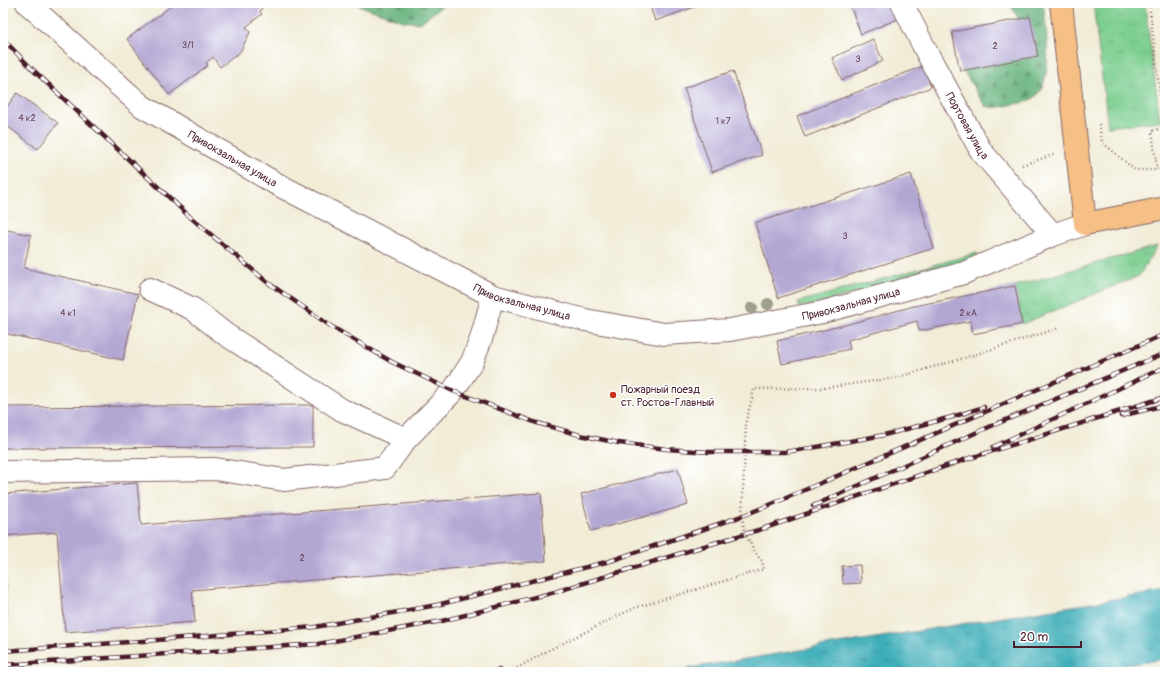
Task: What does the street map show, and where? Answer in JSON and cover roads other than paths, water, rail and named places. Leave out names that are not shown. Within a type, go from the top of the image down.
[{"type":"main road","points":[[1061,3],[1085,224],[1165,208]]},
{"type":"street","name":"Привокзальная улица","points":[[26,3],[142,106],[275,183],[493,296],[585,320],[664,334],[730,330],[823,312],[964,273],[1053,235],[1085,224]]},
{"type":"street","name":"Портовая улица","points":[[902,3],[927,53],[981,152],[1053,235]]},
{"type":"street","points":[[150,289],[193,309],[225,334],[342,410],[406,439]]},
{"type":"street","points":[[3,472],[215,469],[284,480],[385,468],[406,439],[453,390],[472,362],[481,339],[493,296]]},
{"type":"water","points":[[1165,591],[1165,659],[1081,672],[665,672]]},
{"type":"railway","points":[[3,39],[31,68],[189,216],[267,282],[332,327],[392,362],[453,391],[534,422],[580,435],[619,443],[667,449],[709,452],[785,452],[884,435],[984,407]]},
{"type":"railway","points":[[3,651],[315,627],[437,605],[610,561],[742,516],[777,502],[1165,334]]},
{"type":"railway","points":[[813,506],[982,430],[1165,353]]},
{"type":"railway","points":[[993,447],[1165,367]]},
{"type":"railway","points":[[3,665],[318,644],[442,621],[555,592],[765,528],[964,460],[1165,397]]},
{"type":"railway","points":[[1121,416],[1165,405]]},
{"type":"railway","points":[[494,672],[499,669]]},
{"type":"place","name":"Пожарный поезд ст. Ростов-Главный","points":[[613,395]]}]
